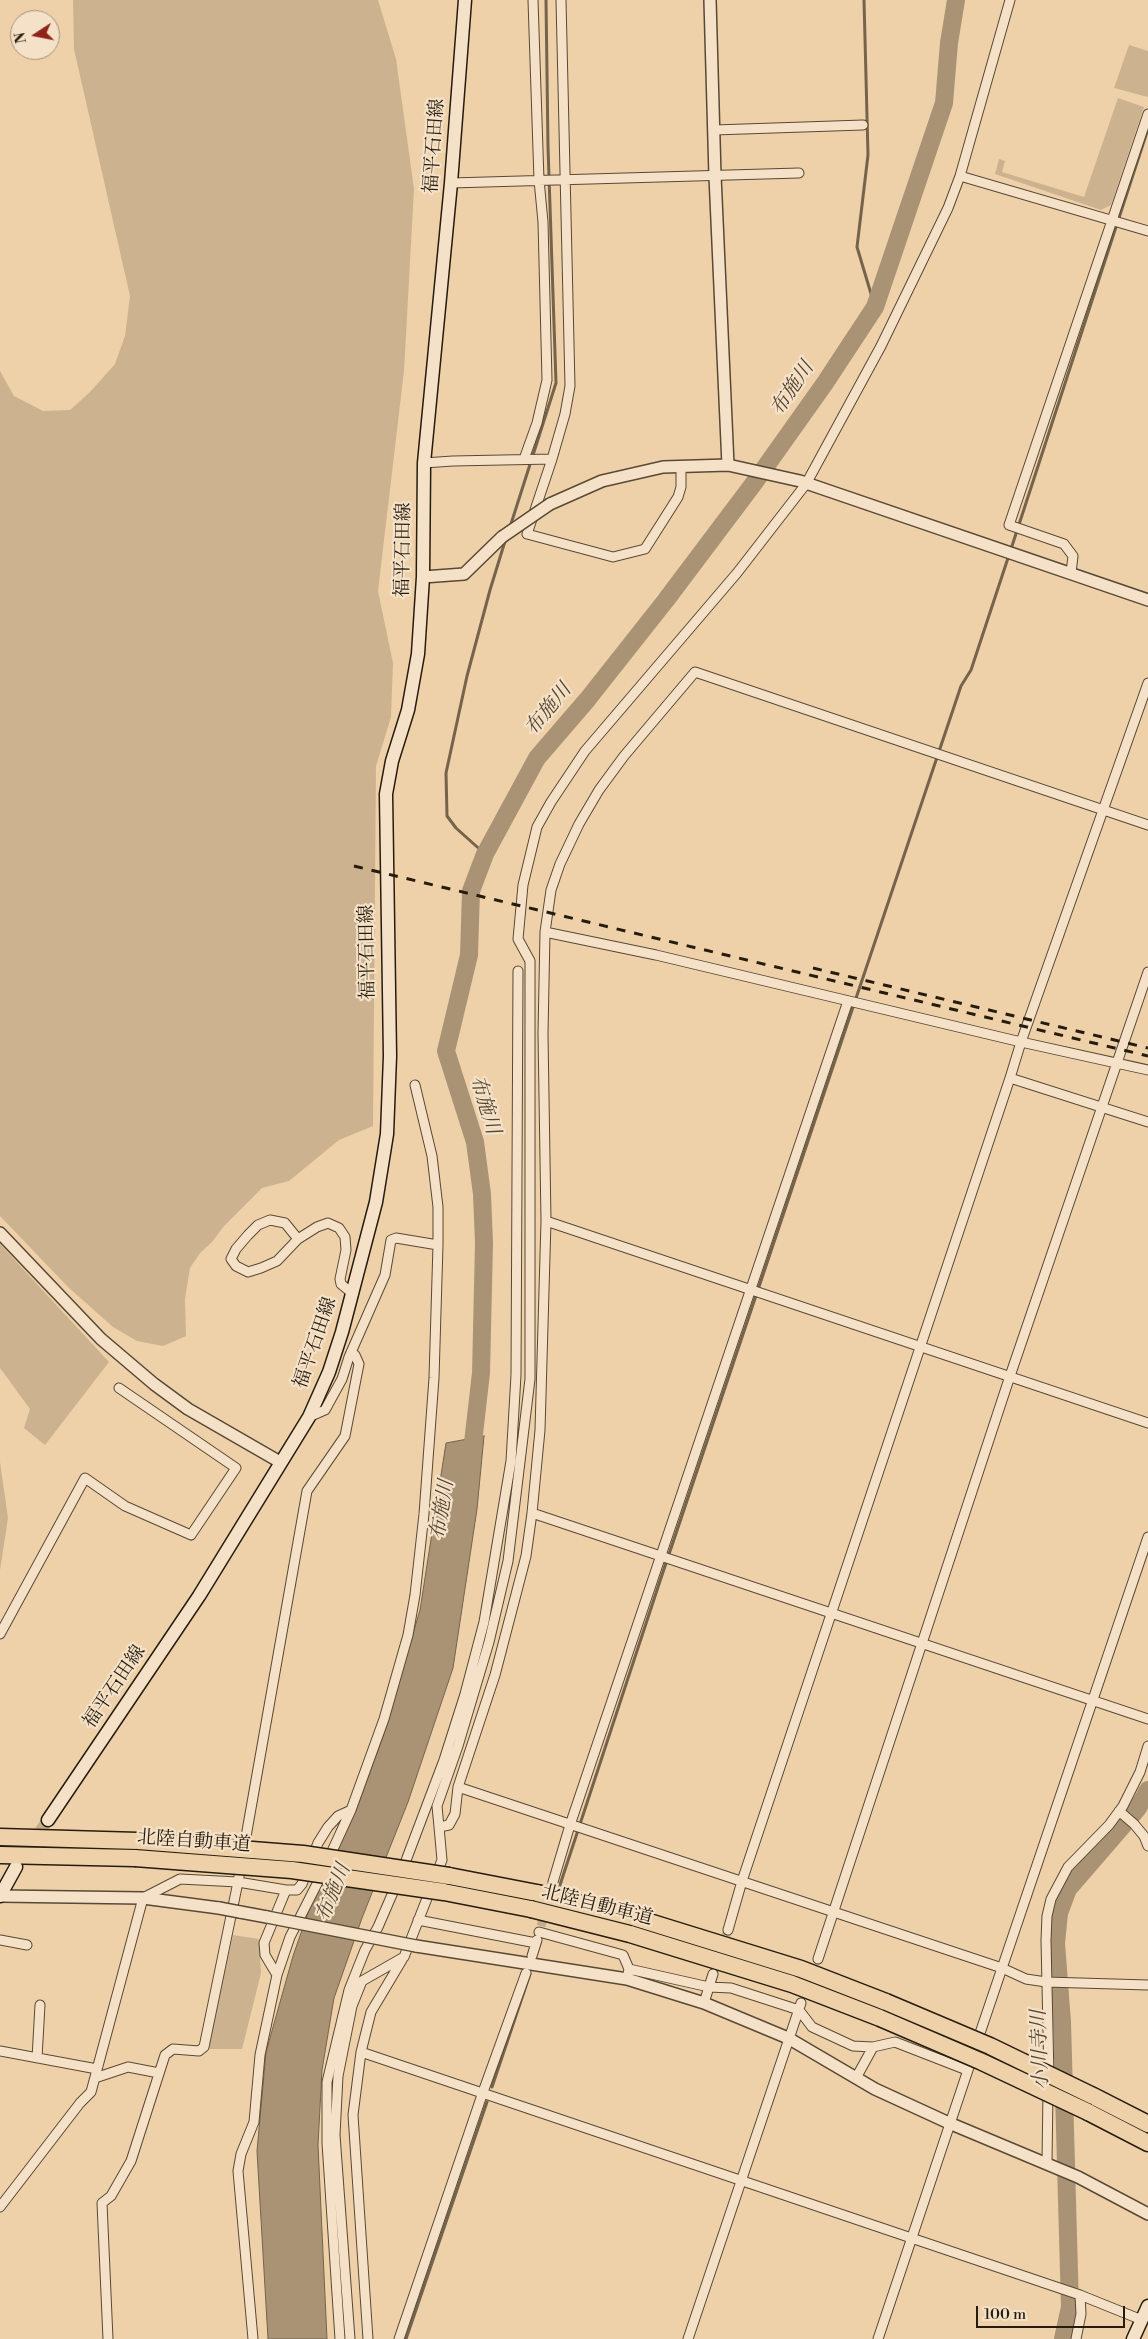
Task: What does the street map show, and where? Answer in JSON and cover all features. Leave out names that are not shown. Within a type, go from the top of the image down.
[{"type":"highway","name":"北陸自動車道","points":[[0,1838],[138,1841],[303,1854],[449,1876],[537,1892],[633,1917],[801,1969],[886,2002],[990,2046],[1148,2124]]},
{"type":"highway","name":"北陸自動車道","points":[[0,1855],[135,1858],[292,1870],[444,1892],[531,1909],[630,1934],[792,1984],[880,2018],[980,2061],[1088,2112],[1148,2143]]},
{"type":"main road","name":"福平石田線","points":[[48,1820],[199,1596],[308,1417],[329,1372],[353,1294],[378,1194],[387,1134],[390,1056],[386,794],[392,761],[408,710],[418,654],[423,577],[424,464],[451,183],[465,0]]},
{"type":"main road","points":[[0,1896],[16,1867]]},
{"type":"main road","points":[[1133,2339],[1148,2306]]},
{"type":"street","points":[[524,459],[537,423],[547,380],[534,0]]},
{"type":"street","points":[[560,0],[570,386],[565,414],[552,459],[527,534],[613,557],[645,549],[678,497],[681,487],[681,466]]},
{"type":"street","points":[[710,0],[714,176],[728,465]]},
{"type":"street","points":[[368,2339],[353,2116],[361,2052],[371,2012],[404,1957],[442,1860],[437,1806],[458,1746],[489,1642],[508,1561],[530,1379],[530,961],[518,939],[523,885],[537,827],[551,802],[585,751],[737,573],[803,482],[881,346],[948,208],[960,176],[1010,0]]},
{"type":"street","points":[[1071,573],[1073,556],[1064,544],[1009,525],[1148,114]]},
{"type":"street","points":[[714,130],[863,125]]},
{"type":"street","points":[[451,183],[799,174]]},
{"type":"street","points":[[960,176],[1113,219],[1148,231]]},
{"type":"street","points":[[424,464],[552,459]]},
{"type":"street","points":[[423,577],[464,574],[502,537],[550,504],[602,481],[663,467],[728,465],[803,482],[1148,600]]},
{"type":"street","points":[[439,1827],[449,1825],[455,1814],[458,1787],[495,1675],[526,1556],[540,1430],[546,1221],[543,1034],[545,932],[551,890],[579,824],[599,790],[624,756],[695,672],[1148,825]]},
{"type":"street","points":[[728,1930],[742,1881],[1021,1042],[1148,683]]},
{"type":"street","points":[[545,932],[656,955],[1021,1042],[1148,1070]]},
{"type":"street","points":[[340,2339],[327,2143],[327,2082],[348,1990],[409,1854],[444,1760],[465,1694],[484,1622],[511,1462],[516,1374],[518,971]]},
{"type":"street","points":[[818,1959],[1010,1376],[1148,972]]},
{"type":"street","points":[[553,1882],[570,1825],[848,1001]]},
{"type":"street","points":[[1010,1078],[1103,1106],[1148,1122]]},
{"type":"street","points":[[253,2339],[238,2171],[241,2154],[254,2122],[260,2055],[277,1975],[290,1936],[318,1883],[351,1810],[384,1719],[408,1635],[415,1595],[424,1514],[434,1378],[438,1207],[432,1156],[414,1086]]},
{"type":"street","points":[[298,1239],[285,1222],[270,1220],[258,1226],[248,1235],[236,1249],[231,1259],[236,1266],[248,1272],[261,1268],[277,1261],[298,1239],[317,1227],[328,1224],[339,1228],[346,1237],[346,1250],[340,1279],[341,1284],[353,1294]]},
{"type":"street","points":[[546,1221],[1148,1423]]},
{"type":"street","points":[[0,1233],[101,1339],[154,1384],[188,1409],[280,1462]]},
{"type":"street","points":[[308,1417],[325,1410],[342,1379],[349,1357],[385,1275],[392,1240],[396,1238],[438,1245]]},
{"type":"street","points":[[108,2339],[102,2203],[111,2196],[131,2162],[165,2056],[173,2049],[200,2051],[204,2047],[238,1882],[307,1490],[345,1436],[359,1364],[355,1355],[349,1357]]},
{"type":"street","points":[[0,1634],[85,1478],[125,1506],[192,1535],[236,1468],[119,1388]]},
{"type":"street","points":[[532,1513],[1148,1719]]},
{"type":"street","points":[[878,2339],[949,2123],[1148,1537]]},
{"type":"street","points":[[1047,2163],[1049,2062],[1046,1982],[1047,1916],[1051,1900],[1068,1868],[1119,1812],[1140,1772],[1148,1746]]},
{"type":"street","points":[[458,1787],[1002,1968],[1026,1978],[1046,1982],[1148,1985]]},
{"type":"street","points":[[0,2207],[80,2103],[91,2092],[143,1898],[180,1878],[238,1882],[297,1890],[302,1884],[318,1843],[328,1827],[338,1816],[351,1810]]},
{"type":"street","points":[[1119,1812],[1134,1824],[1144,1836],[1148,1846]]},
{"type":"street","points":[[277,1975],[268,1962],[264,1943],[286,1890]]},
{"type":"street","points":[[0,1896],[143,1898],[219,1908],[416,1946],[628,1974],[709,1987],[731,1988],[800,2006],[812,2027],[853,2046],[873,2047],[895,2042],[967,2070]]},
{"type":"street","points":[[418,1920],[536,1943]]},
{"type":"street","points":[[532,1956],[540,1929],[623,1955],[628,1974]]},
{"type":"street","points":[[0,1940],[27,1945]]},
{"type":"street","points":[[350,2339],[336,2135],[338,2076],[352,2006],[362,1981],[404,1957]]},
{"type":"street","points":[[399,2339],[483,2092],[526,1973]]},
{"type":"street","points":[[628,1974],[788,2038],[856,2078],[949,2123],[1078,2177],[1148,2214]]},
{"type":"street","points":[[704,2003],[713,1974]]},
{"type":"street","points":[[37,2058],[40,2005]]},
{"type":"street","points":[[688,2339],[800,2006]]},
{"type":"street","points":[[856,2078],[873,2047]]},
{"type":"street","points":[[0,2051],[37,2058],[96,2074],[128,2067],[159,2073]]},
{"type":"street","points":[[361,2052],[1080,2295],[1142,2320]]},
{"type":"street","points":[[1076,2339],[1081,2314],[1080,2295]]},
{"type":"shaded area","points":[[73,0],[378,0],[396,59],[414,189],[404,371],[378,591],[393,663],[391,717],[376,766],[373,1126],[339,1140],[289,1181],[262,1188],[224,1226],[212,1242],[200,1253],[190,1268],[185,1299],[186,1336],[163,1346],[137,1341],[113,1327],[69,1288],[0,1216],[0,371],[14,396],[43,411],[70,410],[90,392],[115,364],[125,336],[130,296],[74,49]]},
{"type":"shaded area","points":[[1129,45],[1148,51],[1148,97],[1114,88]]},
{"type":"shaded area","points":[[1118,98],[1144,107],[1111,205],[1101,210],[995,174],[999,159],[1005,161],[1002,172],[1084,197]]},
{"type":"shaded area","points":[[0,1244],[109,1362],[45,1445],[24,1428],[30,1409],[0,1368]]},
{"type":"shaded area","points":[[0,1462],[8,1518],[0,1570]]},
{"type":"shaded area","points":[[233,1935],[259,1939],[261,1973],[242,2049],[207,2049]]},
{"type":"water","points":[[484,1436],[477,1509],[453,1668],[408,1802],[362,1918],[334,1998],[322,2070],[318,2145],[327,2339],[268,2339],[257,2151],[266,2052],[293,1956],[338,1826],[377,1753],[420,1610],[446,1443]]},
{"type":"waterway","points":[[510,527],[556,383],[548,147],[546,0]]},
{"type":"waterway","points":[[864,0],[868,155],[857,247],[875,307]]},
{"type":"waterway","name":"布施川","points":[[471,1460],[481,1373],[484,1243],[482,1194],[475,1142],[446,1051],[469,955],[471,891],[485,854],[537,758],[587,700],[666,600],[754,483],[825,383],[875,307],[944,103],[949,43],[956,0]]},
{"type":"waterway","points":[[1011,549],[1148,129]]},
{"type":"waterway","points":[[485,854],[456,828],[447,816],[446,773],[467,676],[506,538]]},
{"type":"waterway","points":[[557,1894],[660,1581],[961,686],[971,670],[1009,555]]},
{"type":"waterway","name":"小川寺川","points":[[1063,2339],[1070,2307],[1062,2022],[1056,1943],[1059,1913],[1068,1889],[1138,1808],[1148,1790]]},
{"type":"waterway","points":[[492,2087],[530,1974]]},
{"type":"waterway","points":[[406,2339],[487,2102]]},
{"type":"tunnel","points":[[20,1861],[48,1820]]},
{"type":"tunnel","points":[[541,1926],[553,1882]]},
{"type":"tunnel","points":[[713,1974],[728,1930]]},
{"type":"railway","points":[[354,866],[1148,1056]]},
{"type":"railway","points":[[813,968],[1148,1048]]}]
